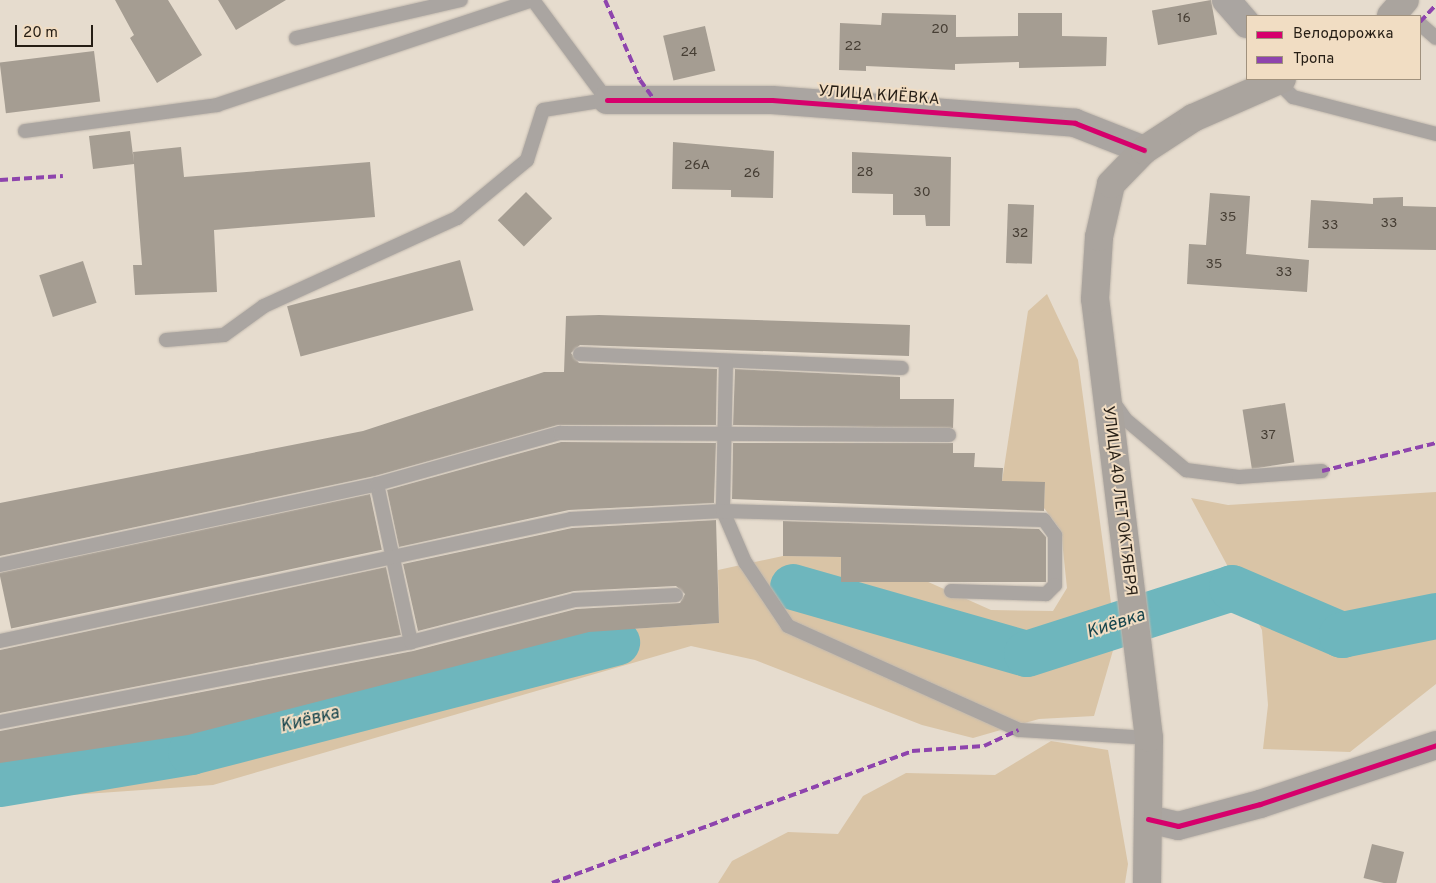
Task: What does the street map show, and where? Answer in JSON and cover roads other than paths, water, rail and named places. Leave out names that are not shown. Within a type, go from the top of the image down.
[{"type":"main road","points":[[1144,150],[1193,118],[1279,80]]},
{"type":"main road","name":"УЛИЦА 40 ЛЕТ ОКТЯБРЯ","points":[[1144,150],[1111,184],[1099,237],[1095,299],[1104,389],[1149,738],[1147,883]]},
{"type":"street","points":[[1226,0],[1246,23]]},
{"type":"street","name":"УЛИЦА КИЁВКА","points":[[607,100],[772,100],[1075,123],[1144,150]]},
{"type":"street","points":[[1148,819],[1178,826],[1260,804],[1436,745]]},
{"type":"lane","points":[[296,38],[461,0]]},
{"type":"lane","points":[[26,131],[217,105],[533,0],[607,100],[544,110],[527,160],[457,218],[264,306],[224,335],[166,340]]},
{"type":"lane","points":[[1421,26],[1436,38]]},
{"type":"lane","points":[[1279,80],[1293,97],[1436,134]]},
{"type":"lane","points":[[580,354],[726,362],[902,368]]},
{"type":"lane","points":[[726,362],[723,435],[723,511],[745,562],[788,626],[1019,730],[1149,738]]},
{"type":"lane","points":[[1104,389],[1125,419],[1186,470],[1239,477],[1322,471]]},
{"type":"lane","points":[[0,565],[378,484],[560,433],[949,435]]},
{"type":"lane","points":[[378,484],[411,642]]},
{"type":"lane","points":[[0,641],[571,519],[723,511],[1044,520],[1055,535],[1054,585],[1046,594],[951,591]]},
{"type":"lane","points":[[0,722],[411,642],[575,600],[676,595]]},
{"type":"waterway","name":"Киёвка","points":[[793,587],[1027,654],[1232,588],[1342,635],[1436,616]]},
{"type":"waterway","name":"Киёвка","points":[[0,784],[191,752],[617,643]]}]
